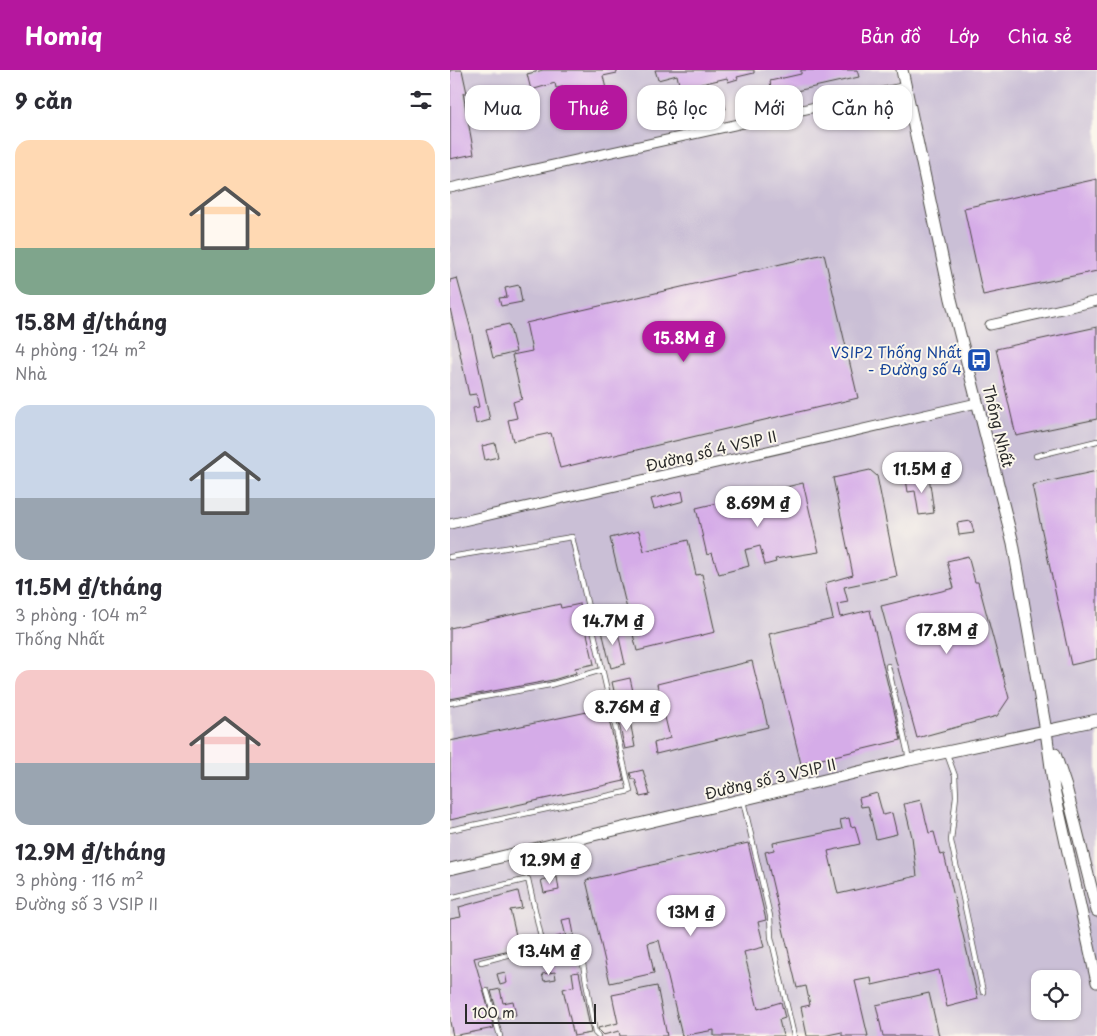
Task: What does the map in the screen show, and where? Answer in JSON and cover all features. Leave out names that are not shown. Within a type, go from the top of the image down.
[{"type":"street","name":"Thống Nhất","points":[[902,70],[906,85]]},
{"type":"street","points":[[450,188],[813,108]]},
{"type":"street","name":"Thống Nhất","points":[[912,115],[951,298],[1013,543],[1046,731],[1054,789],[1097,982]]},
{"type":"street","points":[[990,325],[1097,301]]},
{"type":"street","name":"Đường số 4 VSIP II","points":[[450,524],[977,403]]},
{"type":"street","name":"Đường số 3 VSIP II","points":[[450,869],[909,760],[1097,720]]},
{"type":"street","name":"Thống Nhất","points":[[1046,731],[1066,786],[1097,911]]},
{"type":"lane","points":[[1036,456],[1097,441]]},
{"type":"lane","points":[[450,558],[572,537],[630,791],[450,830]]},
{"type":"lane","points":[[888,666],[909,760]]},
{"type":"lane","points":[[450,703],[550,685],[602,670]]},
{"type":"lane","points":[[947,753],[955,776],[956,796],[951,841],[983,992]]},
{"type":"lane","points":[[742,800],[770,916],[771,937],[794,1036]]},
{"type":"lane","points":[[450,898],[528,879],[543,946],[480,962]]},
{"type":"lane","points":[[583,964],[595,1033],[598,1036]]},
{"type":"lane","points":[[487,991],[500,1036]]},
{"type":"shaded area","points":[[450,70],[1097,70],[1097,1036],[450,1036]]},
{"type":"building","points":[[450,70],[462,70],[465,85],[465,93],[463,93],[465,130],[470,130],[474,154],[450,159]]},
{"type":"building","points":[[543,70],[617,70],[617,73],[603,76],[605,85],[555,85],[555,83],[540,87],[540,85],[530,85],[527,74]]},
{"type":"building","points":[[655,70],[754,70],[754,73],[737,77],[738,79],[728,82],[727,78],[697,85],[679,85],[677,75],[658,80]]},
{"type":"building","points":[[801,70],[857,70],[859,77],[823,85],[813,85],[813,87],[803,90],[803,85],[771,85],[770,81],[801,74]]},
{"type":"building","points":[[1097,179],[1097,271],[983,295],[964,208]]},
{"type":"building","points":[[824,254],[858,398],[560,468],[551,433],[513,441],[508,420],[517,418],[513,402],[522,399],[512,355],[532,351],[526,323]]},
{"type":"building","points":[[457,278],[471,330],[490,420],[476,424],[473,408],[479,407],[476,394],[469,395],[450,308],[450,280]]},
{"type":"building","points":[[519,285],[522,302],[501,306],[499,298],[507,297],[505,288]]},
{"type":"building","points":[[509,324],[516,352],[493,358],[486,329]]},
{"type":"building","points":[[1097,327],[1097,419],[1016,436],[996,349]]},
{"type":"building","points":[[495,443],[498,457],[485,460],[482,446]]},
{"type":"building","points":[[870,470],[877,476],[897,576],[844,587],[848,602],[837,604],[840,617],[870,610],[901,740],[801,764],[769,634],[833,619],[825,583],[853,575],[833,478]]},
{"type":"building","points":[[1097,471],[1097,659],[1071,665],[1032,485]]},
{"type":"building","points":[[929,476],[934,513],[919,515],[915,491],[908,492],[906,479]]},
{"type":"building","points":[[803,483],[819,552],[775,559],[776,562],[765,565],[760,546],[745,550],[749,566],[719,574],[712,553],[707,555],[696,508]]},
{"type":"building","points":[[682,491],[684,501],[654,509],[651,499]]},
{"type":"building","points":[[971,521],[974,533],[959,535],[957,523]]},
{"type":"building","points":[[639,531],[644,551],[688,540],[696,575],[702,574],[715,632],[637,651],[610,538]]},
{"type":"building","points":[[968,556],[975,582],[978,582],[1009,698],[997,716],[917,738],[881,606],[954,588],[947,561]]},
{"type":"building","points":[[560,604],[561,608],[580,604],[594,664],[575,668],[576,673],[553,680],[450,699],[450,628]]},
{"type":"building","points":[[616,624],[625,664],[611,668],[601,627]]},
{"type":"building","points":[[752,661],[768,727],[656,754],[654,743],[670,738],[657,684]]},
{"type":"building","points":[[630,678],[634,696],[616,700],[612,682]]},
{"type":"building","points":[[606,708],[624,781],[450,820],[450,741]]},
{"type":"building","points":[[629,716],[635,747],[625,749],[618,719]]},
{"type":"building","points":[[643,770],[650,795],[640,797],[635,779],[632,779],[630,773]]},
{"type":"building","points":[[877,793],[883,815],[892,813],[897,834],[876,839],[868,806],[861,807],[859,798]]},
{"type":"building","points":[[921,800],[929,833],[934,832],[940,855],[944,854],[978,999],[947,1007],[939,970],[872,985],[871,978],[855,981],[868,1036],[842,1036],[842,1032],[823,1036],[807,1036],[801,1007],[810,1005],[806,986],[797,988],[765,852],[774,850],[773,843],[842,829],[840,820],[849,818],[851,827],[855,826],[860,844],[828,851],[838,894],[917,876],[912,837],[904,804]]},
{"type":"building","points":[[748,843],[766,920],[758,922],[764,947],[744,952],[758,1009],[781,1002],[785,1018],[779,1020],[783,1036],[714,1036],[714,1030],[682,1036],[659,940],[648,943],[654,973],[610,983],[586,880]]},
{"type":"building","points":[[557,877],[559,890],[544,893],[541,880]]},
{"type":"building","points":[[518,891],[522,908],[510,910],[519,948],[474,958],[494,1028],[453,1036],[450,1022],[450,919],[461,917],[459,907]]},
{"type":"building","points":[[571,918],[574,935],[566,937],[562,920]]},
{"type":"building","points":[[564,935],[570,956],[561,958],[556,937]]},
{"type":"building","points":[[505,972],[507,983],[500,985],[497,974]]},
{"type":"building","points":[[555,972],[556,979],[544,981],[542,974]]},
{"type":"building","points":[[579,972],[591,1033],[574,1036],[563,989],[574,986],[572,973]]},
{"type":"building","points":[[657,986],[667,1036],[620,1036],[619,1031],[603,1035],[599,1031],[598,1028],[618,1023],[612,995]]},
{"type":"building","points":[[500,989],[503,1003],[513,1001],[516,1015],[499,1019],[491,991]]},
{"type":"building","points":[[929,993],[939,1036],[883,1036],[876,1005]]},
{"type":"place","name":"VSIP2 Thống Nhất - Đường số 4","points":[[979,360]]}]
